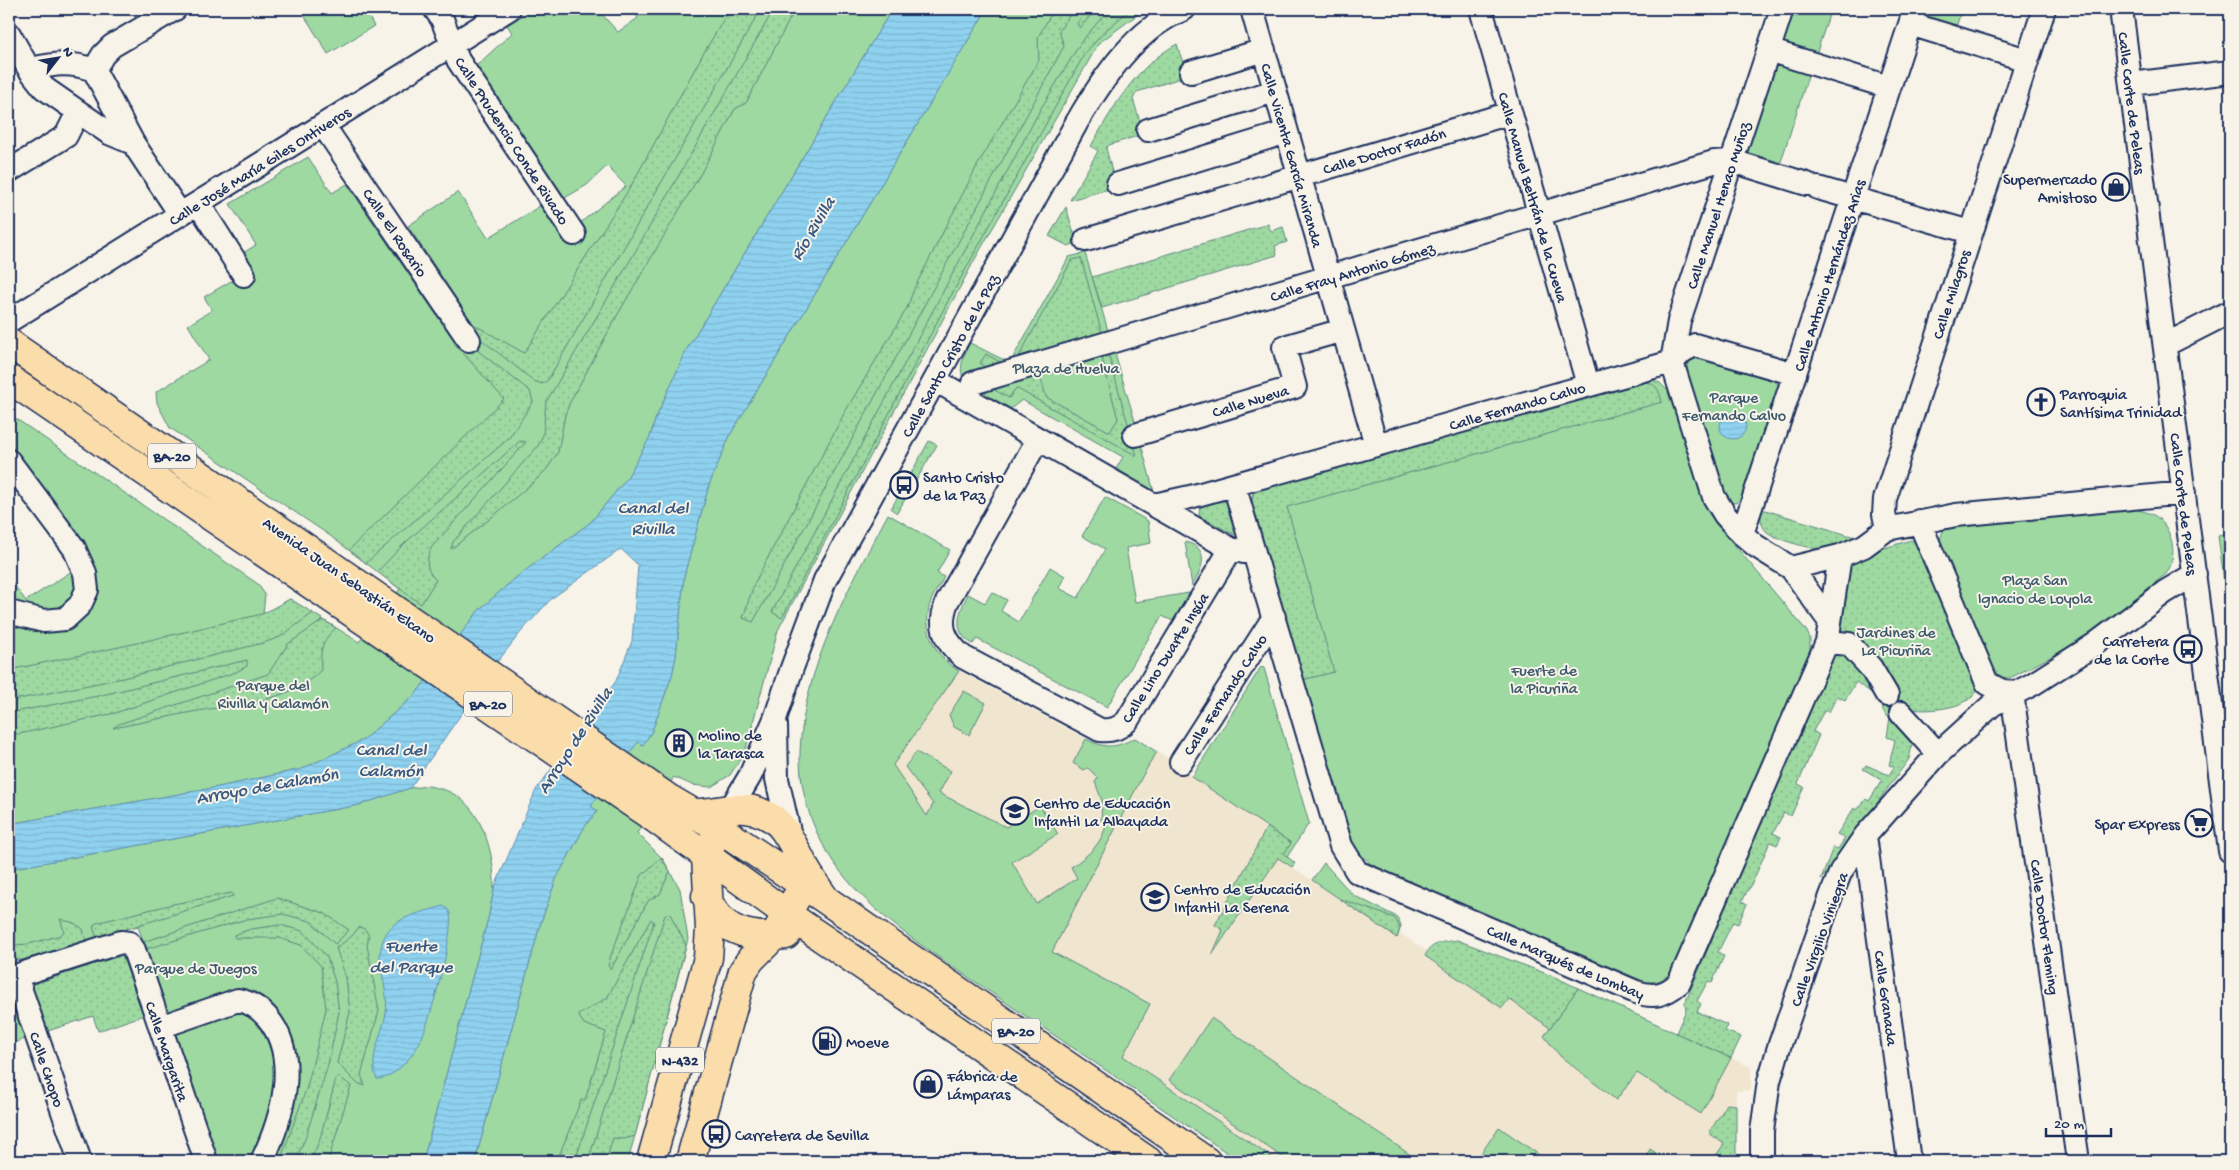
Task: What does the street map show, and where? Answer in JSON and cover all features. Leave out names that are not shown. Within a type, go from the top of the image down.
[{"type":"highway","name":"Avenida Juan Sebastián Elcano","points":[[9,343],[328,579],[661,808],[678,836]]},
{"type":"highway","name":"Avenida Juan Sebastián Elcano","points":[[9,379],[328,579]]},
{"type":"highway","name":"Avenida Juan Sebastián Elcano","points":[[661,808],[725,818]]},
{"type":"highway","points":[[707,899],[706,857],[725,818],[748,809],[765,814],[779,822],[790,836],[806,869],[826,900]]},
{"type":"highway","name":"BA-20","points":[[725,818],[800,883],[1206,1161]]},
{"type":"highway","points":[[678,836],[695,867],[707,899],[717,915],[739,932],[763,937],[780,925]]},
{"type":"highway","name":"BA-20","points":[[678,836],[706,857],[780,925],[811,931],[1148,1161]]},
{"type":"highway","points":[[690,1161],[743,971],[780,925],[796,900],[800,883],[790,836]]},
{"type":"highway","name":"N-432","points":[[652,1161],[708,958],[710,929],[707,899]]},
{"type":"street","points":[[94,70],[103,55],[112,46],[175,9]]},
{"type":"street","name":"Calle Prudencio Conde Rivado","points":[[435,9],[442,19],[458,60],[574,234]]},
{"type":"street","name":"Calle José María Giles Ontiveros","points":[[9,321],[509,9]]},
{"type":"street","name":"Calle Vicenta García Miranda","points":[[1252,9],[1376,445]]},
{"type":"street","name":"Calle Manuel Beltrán de la Cueva","points":[[1481,9],[1588,385]]},
{"type":"street","name":"Calle Manuel Henao Muñoz","points":[[1672,362],[1679,321],[1782,9]]},
{"type":"street","name":"Calle Milagros","points":[[1887,528],[1884,514],[1885,499],[1970,232],[2044,9]]},
{"type":"street","name":"Calle Corte de Peleas","points":[[2121,9],[2230,840]]},
{"type":"street","name":"Calle Santo Cristo de la Paz","points":[[725,818],[750,776],[775,719],[825,580],[1095,91],[1120,60],[1148,31],[1174,11]]},
{"type":"street","points":[[1913,16],[2027,60]]},
{"type":"street","name":"Calle Antonio Hernández Arias","points":[[1742,534],[1913,16]]},
{"type":"street","points":[[9,34],[29,69],[44,88],[109,133],[133,143]]},
{"type":"street","points":[[1191,72],[1264,50]]},
{"type":"street","points":[[1768,50],[1890,88]]},
{"type":"street","points":[[29,69],[57,63],[77,64],[94,70],[133,143],[244,275]]},
{"type":"street","points":[[2131,84],[2230,72]]},
{"type":"street","points":[[1148,130],[1275,91]]},
{"type":"street","points":[[9,171],[66,136],[78,112]]},
{"type":"street","name":"Calle Doctor Fadón","points":[[1086,240],[1510,112]]},
{"type":"street","name":"Calle El Rosario","points":[[323,125],[469,340]]},
{"type":"street","points":[[1118,184],[1287,132]]},
{"type":"street","points":[[1732,161],[1970,232]]},
{"type":"street","name":"Calle Fray Antonio Gómez","points":[[973,383],[1714,162],[1732,161]]},
{"type":"street","points":[[2165,345],[2230,312]]},
{"type":"street","name":"Calle Nueva","points":[[1135,435],[1295,387],[1284,348],[1343,330]]},
{"type":"street","name":"Calle Fernando Calvo","points":[[1154,505],[1234,485],[1672,362],[1695,344],[1795,374]]},
{"type":"street","points":[[1672,362],[1714,497],[1725,515],[1756,546],[1791,568],[1829,632],[1849,644],[1871,668],[1887,695]]},
{"type":"street","points":[[935,380],[1231,549],[1255,554]]},
{"type":"street","name":"Calle Lino Duarte Insúa","points":[[1038,439],[947,602],[942,616],[944,633],[953,648],[963,657],[1100,730],[1109,731],[1118,728],[1127,721],[1231,549]]},
{"type":"street","points":[[9,461],[74,548],[85,573],[87,590],[80,605],[65,619],[44,621],[9,612]]},
{"type":"street","name":"Calle Fernando Calvo","points":[[1180,762],[1274,617],[1234,485]]},
{"type":"street","points":[[1791,568],[1840,556],[1864,546],[1887,528],[1919,521],[1956,514],[2184,493]]},
{"type":"street","points":[[1919,521],[1987,683],[2000,690],[2012,693],[2033,684],[2094,645],[2165,592],[2194,574]]},
{"type":"street","name":"Calle Marqués de Lombay","points":[[1274,617],[1341,846],[1357,872],[1651,997],[1667,993],[1679,983],[1684,974],[1829,632],[1840,556]]},
{"type":"street","name":"Calle Virgilio Viniegra","points":[[1762,1161],[1762,1131],[1770,1081],[1779,1047],[1841,871],[1865,836],[1938,754],[1992,705],[2012,693]]},
{"type":"street","name":"Calle Doctor Fleming","points":[[2012,693],[2078,1161]]},
{"type":"street","points":[[1901,713],[1938,754]]},
{"type":"street","points":[[775,719],[777,779],[790,836]]},
{"type":"street","name":"Calle Granada","points":[[1865,836],[1909,1161]]},
{"type":"street","name":"Calle Margarita","points":[[12,977],[121,942],[127,942],[134,950],[206,1161]]},
{"type":"street","name":"Calle Chopo","points":[[12,977],[80,1161]]},
{"type":"street","points":[[160,1027],[238,1000],[256,1006],[272,1024],[284,1049],[285,1076],[273,1133],[262,1161]]},
{"type":"shaded area","points":[[959,671],[1145,770],[1157,752],[1163,755],[1291,843],[1284,854],[1295,863],[1292,867],[1397,938],[1399,933],[1427,951],[1425,956],[1502,1008],[1509,998],[1550,1028],[1578,988],[1751,1067],[1751,1090],[1736,1091],[1736,1161],[1277,1161],[1031,993],[884,778]]},
{"type":"green space","points":[[321,9],[364,9],[374,26],[328,54],[304,15]]},
{"type":"green space","name":"Parque del Rivilla y Calamón","points":[[533,9],[597,9],[618,32],[638,18],[632,9],[892,9],[687,349],[655,420],[650,437],[627,478],[591,522],[518,576],[479,610],[415,695],[363,740],[302,769],[219,787],[9,824],[9,578],[26,601],[72,571],[64,519],[9,442],[9,414],[258,584],[265,595],[263,614],[290,599],[359,642],[400,589],[329,535],[170,428],[157,403],[156,392],[209,360],[188,325],[212,310],[204,297],[231,281],[242,284],[253,271],[243,253],[256,245],[230,204],[308,157],[332,193],[347,184],[455,342],[473,324],[408,226],[458,192],[488,238],[540,206],[571,236],[580,223],[626,186],[607,166],[587,185],[563,199],[475,67],[512,33],[507,25]]},
{"type":"green space","points":[[730,9],[761,9],[548,380],[542,384],[534,381],[468,329],[473,324],[524,353],[631,186],[703,54]]},
{"type":"green space","points":[[774,9],[795,9],[746,103],[735,109],[701,173],[618,314],[570,402],[565,415],[558,452],[547,469],[535,481],[451,549],[453,542],[538,446],[543,435],[546,402],[631,259]]},
{"type":"green space","points":[[987,9],[1145,9],[1099,43],[975,259],[778,630],[745,752],[730,775],[711,787],[692,785],[674,777],[637,833],[663,859],[680,889],[688,939],[628,1161],[475,1161],[540,925],[556,879],[585,826],[597,811],[591,806],[638,741],[643,744],[652,731],[672,675],[676,656],[684,576],[709,485],[730,435]]},
{"type":"green space","points":[[1054,9],[1074,9],[1059,31],[1064,46],[753,622],[743,618],[754,584],[846,410],[907,308],[914,289],[977,166],[1039,60],[1038,37]]},
{"type":"green space","points":[[1087,9],[1096,9],[1080,28],[1077,24]]},
{"type":"green space","points":[[1109,9],[1131,9],[1106,30],[1085,53],[947,303],[782,618],[772,612],[1040,110],[1081,42]]},
{"type":"green space","points":[[1793,9],[1831,9],[1815,58],[1781,43]]},
{"type":"green space","points":[[1932,9],[1962,9],[1955,30],[1928,22]]},
{"type":"green space","points":[[1177,44],[1187,76],[1137,92],[1133,99],[1144,134],[1109,145],[1106,148],[1116,187],[1070,200],[1098,151],[1091,146],[1117,102],[1149,64]]},
{"type":"green space","points":[[1776,63],[1810,70],[1779,168],[1745,153]]},
{"type":"green space","points":[[1066,207],[1077,243],[1068,246],[1049,236]]},
{"type":"green space","points":[[1268,224],[1271,231],[1283,227],[1287,242],[1275,246],[1277,255],[1102,308],[1092,277]]},
{"type":"green space","name":"Plaza de Huelva","points":[[1085,253],[1154,492],[1116,469],[1123,457],[1022,400],[1009,410],[976,391],[963,378],[961,369],[963,357],[970,343],[1010,363],[1069,257]]},
{"type":"green space","points":[[1081,258],[1104,341],[1013,367],[1072,260]]},
{"type":"green space","points":[[460,337],[530,391],[533,402],[509,438],[366,563],[349,550],[504,399],[454,343]]},
{"type":"green space","points":[[1107,349],[1137,456],[1016,388],[1009,398],[993,389],[992,383],[1066,361],[1069,367],[1040,375],[1046,397],[1110,432],[1118,419],[1102,358],[1073,366],[1071,359]]},
{"type":"green space","points":[[986,354],[1010,368],[990,373],[980,363]]},
{"type":"green space","name":"Parque Fernando Calvo","points":[[1701,357],[1774,380],[1778,385],[1741,499],[1736,503],[1729,502],[1727,499],[1687,371],[1691,361]]},
{"type":"green space","name":"Fuerte de la Picuriña","points":[[1649,379],[1660,383],[1670,393],[1705,506],[1711,517],[1806,630],[1810,638],[1810,650],[1674,969],[1664,978],[1652,982],[1643,981],[1382,872],[1358,851],[1348,835],[1252,502],[1252,495],[1258,488]]},
{"type":"green space","points":[[1645,382],[1655,386],[1659,391],[1662,402],[1287,507],[1334,672],[1302,680],[1252,502],[1253,494],[1258,488],[1263,485],[1264,489]]},
{"type":"green space","points":[[520,441],[526,442],[431,548],[428,557],[428,569],[436,580],[421,604],[377,572],[405,543]]},
{"type":"green space","points":[[929,441],[937,445],[897,513],[891,509]]},
{"type":"green space","points":[[1105,497],[1148,521],[1151,543],[1126,548],[1135,602],[1189,593],[1173,621],[1162,616],[1107,707],[977,639],[973,644],[966,639],[959,628],[960,615],[968,594],[985,603],[992,592],[1007,600],[1001,611],[1019,622],[1050,567],[1065,576],[1059,588],[1078,598],[1105,549],[1082,536]]},
{"type":"green space","points":[[1222,500],[1228,503],[1237,533],[1235,535],[1199,516],[1200,506]]},
{"type":"green space","points":[[1762,509],[1858,538],[1858,540],[1825,549],[1811,548],[1794,543],[1766,531],[1761,520]]},
{"type":"green space","name":"Plaza San Ignacio de Loyola","points":[[2133,509],[2152,514],[2166,528],[2173,548],[2173,555],[2166,574],[2083,640],[2010,678],[2000,677],[1995,674],[1939,542],[1943,531],[1952,525]]},
{"type":"green space","points":[[888,514],[950,550],[937,573],[944,577],[931,601],[928,611],[928,622],[929,632],[937,650],[950,665],[959,671],[893,765],[927,816],[933,804],[905,767],[916,752],[951,771],[939,793],[1006,827],[1040,806],[1058,834],[1012,862],[1037,904],[1077,878],[1071,867],[1094,848],[1105,830],[1107,822],[1101,821],[1102,801],[1095,782],[1098,778],[1088,768],[1084,770],[1073,763],[1086,739],[1110,746],[1122,744],[1135,738],[1157,752],[1144,773],[1052,952],[1150,1004],[1123,1056],[1277,1161],[1239,1161],[937,956],[875,908],[840,871],[831,858],[816,830],[805,800],[800,768],[803,720],[810,689],[830,629],[858,570]]},
{"type":"green space","points":[[2230,534],[2230,590],[2226,595],[2218,536]]},
{"type":"green space","name":"Jardines de La Picuriña","points":[[1911,540],[1916,542],[1978,688],[1968,700],[1950,707],[1929,710],[1912,709],[1912,746],[1909,759],[1821,880],[1833,847],[1838,849],[1845,838],[1837,834],[1854,808],[1857,810],[1866,799],[1869,801],[1882,780],[1863,769],[1866,765],[1889,775],[1894,767],[1889,765],[1895,740],[1887,737],[1890,717],[1886,716],[1876,696],[1856,682],[1845,700],[1837,696],[1829,712],[1824,711],[1813,731],[1819,735],[1798,784],[1804,787],[1791,816],[1784,813],[1773,833],[1781,837],[1777,845],[1770,842],[1750,888],[1742,901],[1747,904],[1738,924],[1733,922],[1718,952],[1724,956],[1712,983],[1708,981],[1697,1001],[1701,1004],[1697,1012],[1727,1025],[1725,1031],[1741,1037],[1731,1058],[1676,1033],[1686,1010],[1685,1003],[1812,703],[1845,565],[1854,557]]},
{"type":"green space","points":[[1185,542],[1199,549],[1202,554],[1201,567],[1192,586]]},
{"type":"green space","points":[[290,599],[313,613],[280,637],[263,643],[123,678],[9,701],[9,670],[262,614]]},
{"type":"green space","name":"Parque del Rivilla y Calamón","points":[[323,620],[336,628],[327,637],[322,646],[321,670],[308,681],[294,689],[278,696],[244,704],[192,712],[113,728],[119,724],[268,674],[288,644]]},
{"type":"green space","points":[[247,660],[247,666],[236,672],[115,713],[19,734],[9,733],[9,713],[98,696]]},
{"type":"green space","points":[[1261,667],[1264,668],[1309,823],[1287,857],[1283,854],[1291,843],[1192,777]]},
{"type":"green space","points":[[964,691],[986,703],[969,735],[954,727],[949,715]]},
{"type":"green space","name":"Parque de Juegos","points":[[429,786],[449,792],[463,800],[472,810],[485,834],[489,848],[494,875],[494,888],[489,915],[423,1161],[215,1161],[138,926],[22,960],[9,960],[9,869],[359,805],[410,788]]},
{"type":"green space","points":[[1267,827],[1291,843],[1284,854],[1295,863],[1292,867],[1278,858],[1212,955],[1223,930],[1215,925]]},
{"type":"green space","points":[[661,858],[670,871],[660,894],[648,901],[611,969],[608,966],[611,955],[642,875]]},
{"type":"green space","points":[[1324,863],[1353,895],[1397,917],[1401,926],[1397,938],[1312,880]]},
{"type":"green space","points":[[232,893],[233,896],[97,938],[93,927],[96,923],[173,904]]},
{"type":"green space","points":[[277,898],[324,913],[349,930],[335,944],[310,921],[283,914],[247,919],[146,949],[143,942]]},
{"type":"green space","points":[[1340,899],[1395,918],[1400,928],[1397,938]]},
{"type":"green space","points":[[670,914],[686,945],[635,1136],[624,1139],[613,1138],[606,1161],[588,1161],[665,915]]},
{"type":"green space","points":[[60,919],[74,923],[83,929],[86,942],[22,960],[9,960],[9,947],[29,944],[61,935],[64,931]]},
{"type":"green space","points":[[651,919],[654,922],[575,1161],[557,1161],[581,1100],[585,1100],[606,1032],[584,1024],[578,1015],[607,998]]},
{"type":"green space","points":[[280,925],[303,931],[327,957],[335,982],[339,1012],[328,1065],[305,1139],[295,1161],[280,1161],[307,1087],[326,1009],[321,966],[301,945],[279,938],[235,938],[234,935],[251,929]]},
{"type":"green space","points":[[359,927],[365,929],[369,936],[367,945],[379,1011],[361,1075],[365,1086],[357,1083],[337,1063],[350,1012],[346,978],[336,948],[352,936]]},
{"type":"green space","points":[[1457,940],[1555,977],[1578,988],[1550,1028],[1509,999],[1502,1008],[1425,956],[1434,945]]},
{"type":"green space","points":[[122,955],[144,1015],[98,1031],[93,1016],[48,1031],[31,985]]},
{"type":"green space","points":[[1578,988],[1731,1058],[1701,1114],[1637,1073],[1616,1100],[1560,1056],[1544,1036]]},
{"type":"green space","points":[[9,994],[25,1039],[9,1045]]},
{"type":"green space","points":[[1211,1018],[1415,1158],[1413,1161],[1288,1161],[1169,1080]]},
{"type":"green space","points":[[340,1077],[351,1086],[328,1161],[310,1161],[319,1142],[336,1079]]},
{"type":"green space","points":[[1727,1104],[1736,1105],[1736,1161],[1712,1161],[1724,1144],[1709,1133]]},
{"type":"green space","points":[[1499,1127],[1538,1154],[1533,1161],[1476,1161]]},
{"type":"green space","points":[[1650,1149],[1668,1161],[1656,1161],[1647,1155]]},
{"type":"water","name":"Canal del Rivilla","points":[[892,9],[987,9],[730,435],[709,485],[684,576],[676,656],[672,675],[652,731],[643,745],[638,742],[591,806],[597,811],[585,826],[556,879],[540,925],[475,1161],[423,1161],[489,915],[494,889],[536,790],[616,681],[632,641],[638,565],[621,549],[551,599],[521,632],[498,661],[410,788],[359,805],[9,869],[9,824],[219,787],[302,769],[363,740],[415,695],[479,610],[518,576],[591,522],[627,478],[650,437],[655,420],[687,349]]},
{"type":"water","points":[[1733,413],[1742,417],[1746,426],[1742,435],[1733,439],[1724,435],[1720,426],[1724,417]]},
{"type":"water","name":"Fuente del Parque","points":[[443,906],[448,909],[450,914],[449,939],[441,976],[426,1027],[419,1044],[404,1064],[384,1078],[377,1079],[374,1072],[375,1055],[387,1003],[380,963],[382,944],[386,934],[397,923]]},
{"type":"place","name":"Supermercado Amistoso","points":[[2116,187]]},
{"type":"place","name":"Parroquia Santísima Trinidad","points":[[2041,402]]},
{"type":"place","name":"Santo Cristo de la Paz","points":[[904,485]]},
{"type":"place","name":"Carretera de la Corte","points":[[2188,649]]},
{"type":"place","name":"Molino de la Tarasca","points":[[679,743]]},
{"type":"place","name":"Centro de Educación Infantil La Albayada","points":[[1015,811]]},
{"type":"place","name":"Spar Express","points":[[2199,823]]},
{"type":"place","name":"Centro de Educación Infantil La Serena","points":[[1155,897]]},
{"type":"place","name":"Moeve","points":[[827,1041]]},
{"type":"place","name":"Fábrica de Lámparas","points":[[928,1084]]},
{"type":"place","name":"Carretera de Sevilla","points":[[716,1134]]},
{"type":"water label","name":"Río Rivilla","points":[[812,228]]},
{"type":"water label","name":"Arroyo de Rivilla","points":[[574,740]]},
{"type":"water label","name":"Canal del Calamón","points":[[391,760]]},
{"type":"water label","name":"Arroyo de Calamón","points":[[267,785]]}]
